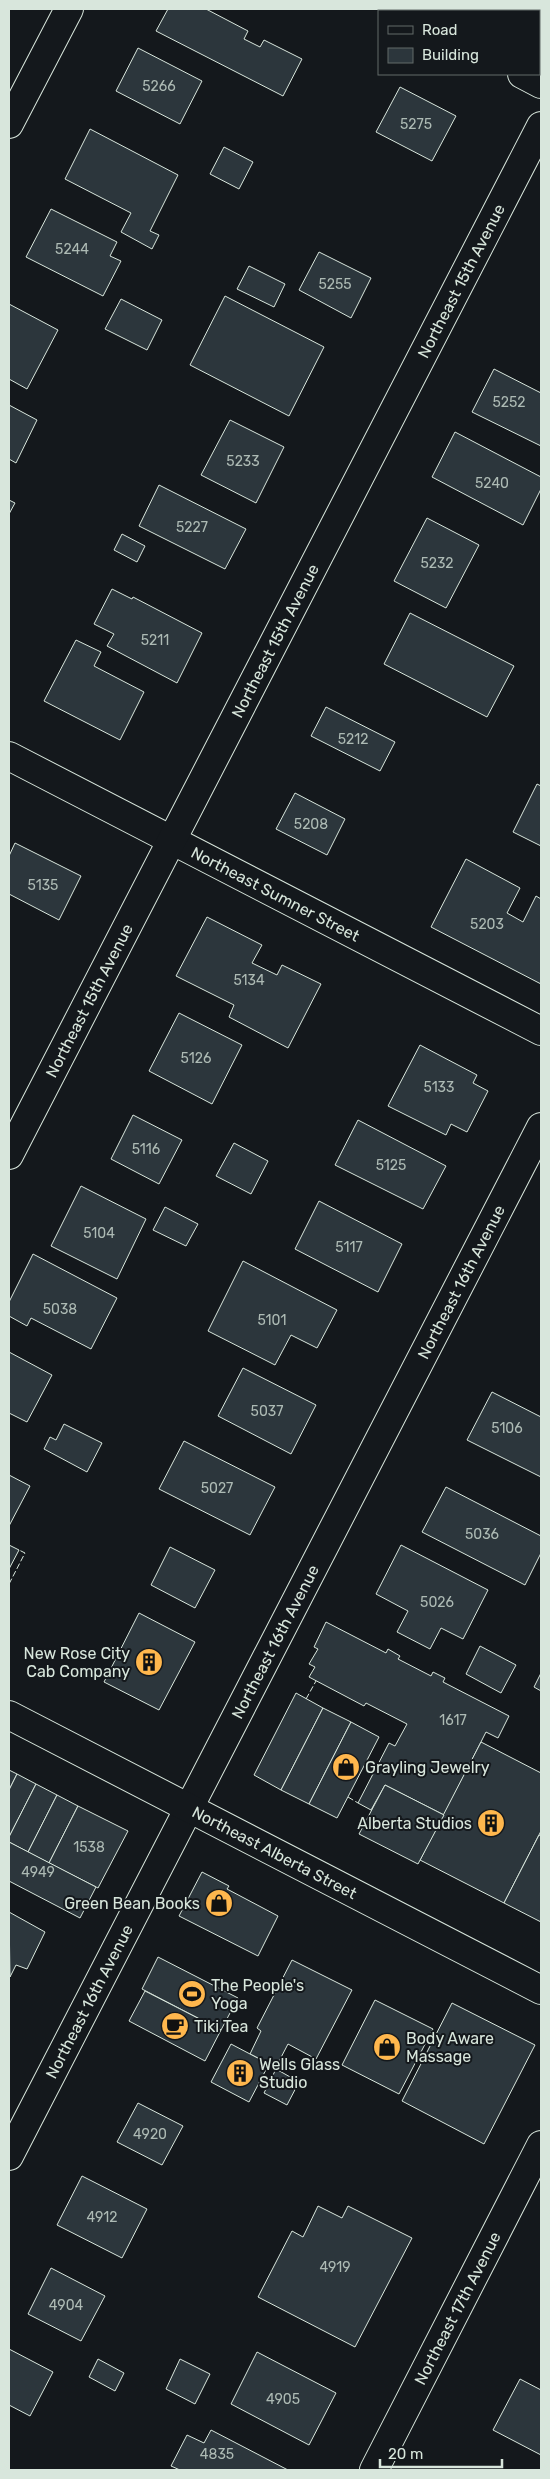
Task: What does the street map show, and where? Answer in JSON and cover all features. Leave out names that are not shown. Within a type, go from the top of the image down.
[{"type":"street","points":[[9,124],[69,9]]},
{"type":"street","points":[[524,75],[541,84]]},
{"type":"street","name":"Northeast 15th Avenue","points":[[9,1155],[541,126]]},
{"type":"street","name":"Northeast Sumner Street","points":[[9,756],[541,1031]]},
{"type":"street","name":"Northeast 16th Avenue","points":[[9,2156],[541,1127]]},
{"type":"street","name":"Northeast Alberta Street","points":[[9,1715],[541,1990]]},
{"type":"street","name":"Northeast 17th Avenue","points":[[374,2470],[541,2145]]},
{"type":"building","points":[[168,9],[206,9],[248,31],[244,39],[260,47],[264,40],[302,59],[283,96],[156,31]]},
{"type":"building","points":[[138,48],[202,81],[180,124],[116,91]]},
{"type":"building","points":[[400,87],[456,116],[432,161],[376,132]]},
{"type":"building","points":[[90,129],[178,175],[150,231],[159,235],[152,249],[121,232],[131,213],[65,179]]},
{"type":"building","points":[[224,147],[253,162],[239,189],[210,174]]},
{"type":"building","points":[[51,209],[117,242],[110,256],[121,261],[103,296],[26,257]]},
{"type":"building","points":[[319,252],[371,278],[351,318],[299,290]]},
{"type":"building","points":[[249,266],[285,284],[274,307],[237,289]]},
{"type":"building","points":[[225,296],[324,347],[289,416],[190,365]]},
{"type":"building","points":[[121,299],[162,320],[147,350],[105,329]]},
{"type":"building","points":[[9,304],[58,330],[27,389],[9,379]]},
{"type":"building","points":[[494,369],[541,393],[541,446],[472,412]]},
{"type":"building","points":[[9,405],[37,420],[16,463],[9,459]]},
{"type":"building","points":[[230,420],[284,447],[256,503],[201,475]]},
{"type":"building","points":[[455,432],[541,477],[541,489],[523,525],[432,477]]},
{"type":"building","points":[[159,485],[246,529],[225,569],[139,526]]},
{"type":"building","points":[[9,500],[15,503],[9,514]]},
{"type":"building","points":[[427,518],[479,545],[446,608],[394,581]]},
{"type":"building","points":[[122,534],[145,546],[137,562],[114,550]]},
{"type":"building","points":[[112,589],[132,599],[133,597],[202,633],[177,683],[107,646],[114,634],[94,624]]},
{"type":"building","points":[[410,613],[514,666],[487,717],[384,664]]},
{"type":"building","points":[[76,640],[101,652],[94,666],[144,692],[120,740],[44,701]]},
{"type":"building","points":[[326,707],[395,742],[380,771],[311,736]]},
{"type":"building","points":[[537,784],[541,786],[541,846],[513,832]]},
{"type":"building","points":[[295,793],[345,819],[327,855],[276,829]]},
{"type":"building","points":[[15,843],[81,876],[59,920],[9,894],[9,856]]},
{"type":"building","points":[[466,859],[520,888],[507,913],[523,922],[536,896],[541,899],[541,984],[431,927]]},
{"type":"building","points":[[207,917],[262,945],[252,963],[277,975],[282,965],[321,984],[288,1048],[229,1017],[234,1005],[176,976]]},
{"type":"building","points":[[179,1013],[242,1045],[212,1104],[149,1071]]},
{"type":"building","points":[[420,1045],[477,1075],[473,1083],[488,1091],[467,1132],[451,1124],[446,1135],[388,1106]]},
{"type":"building","points":[[133,1115],[182,1140],[159,1184],[111,1159]]},
{"type":"building","points":[[358,1120],[446,1166],[423,1209],[335,1165]]},
{"type":"building","points":[[234,1143],[268,1161],[251,1194],[216,1176]]},
{"type":"building","points":[[81,1186],[146,1219],[117,1279],[51,1246]]},
{"type":"building","points":[[319,1201],[402,1244],[378,1292],[295,1249]]},
{"type":"building","points":[[165,1207],[198,1224],[186,1246],[153,1230]]},
{"type":"building","points":[[33,1254],[117,1298],[91,1349],[31,1318],[27,1326],[9,1316],[9,1302]]},
{"type":"building","points":[[243,1261],[337,1310],[317,1348],[291,1335],[275,1365],[208,1331]]},
{"type":"building","points":[[9,1352],[52,1375],[27,1422],[9,1413]]},
{"type":"building","points":[[243,1368],[316,1405],[291,1454],[218,1416]]},
{"type":"building","points":[[492,1392],[541,1417],[541,1477],[467,1440]]},
{"type":"building","points":[[64,1424],[102,1443],[87,1472],[44,1449],[50,1437],[56,1440]]},
{"type":"building","points":[[184,1441],[275,1487],[250,1535],[159,1489]]},
{"type":"building","points":[[9,1475],[30,1486],[9,1526]]},
{"type":"building","points":[[446,1487],[541,1536],[541,1553],[525,1585],[422,1532]]},
{"type":"building","points":[[9,1545],[19,1550],[9,1569]]},
{"type":"building","points":[[401,1545],[488,1590],[463,1639],[441,1628],[430,1649],[397,1632],[408,1611],[376,1594]]},
{"type":"building","points":[[170,1547],[215,1570],[195,1608],[151,1585]]},
{"type":"building","name":"New Rose City Cab Company","points":[[139,1613],[195,1642],[159,1710],[104,1682]]},
{"type":"building","points":[[326,1622],[386,1653],[388,1649],[400,1656],[398,1659],[431,1676],[433,1672],[445,1678],[443,1682],[509,1716],[498,1738],[486,1732],[444,1815],[385,1785],[371,1810],[358,1803],[389,1743],[395,1746],[407,1724],[366,1703],[364,1706],[309,1677],[315,1667],[309,1664],[318,1649],[314,1647]]},
{"type":"building","points":[[480,1646],[516,1665],[501,1693],[466,1674]]},
{"type":"building","points":[[541,1673],[541,1691],[534,1687]]},
{"type":"building","points":[[296,1693],[323,1708],[281,1790],[254,1775]]},
{"type":"building","points":[[323,1708],[351,1722],[309,1804],[281,1790]]},
{"type":"building","name":"Grayling Jewelry","points":[[351,1722],[379,1737],[337,1818],[309,1804]]},
{"type":"building","name":"Alberta Studios","points":[[481,1742],[541,1773],[541,1831],[504,1903],[420,1860]]},
{"type":"building","points":[[9,1770],[17,1774],[9,1790]]},
{"type":"building","points":[[17,1774],[36,1784],[9,1837],[9,1790]]},
{"type":"building","points":[[36,1784],[57,1795],[28,1852],[9,1842],[9,1837]]},
{"type":"building","points":[[385,1785],[444,1815],[418,1864],[359,1834]]},
{"type":"building","points":[[57,1795],[78,1806],[49,1863],[28,1852]]},
{"type":"building","points":[[78,1806],[128,1831],[98,1888],[49,1863]]},
{"type":"building","points":[[539,1835],[541,1836],[541,1922],[504,1903]]},
{"type":"building","points":[[9,1842],[96,1887],[80,1918],[9,1881]]},
{"type":"building","name":"Green Bean Books","points":[[202,1872],[229,1886],[227,1889],[278,1916],[258,1956],[179,1916]]},
{"type":"building","points":[[9,1912],[45,1932],[27,1969],[16,1965],[10,1977]]},
{"type":"building","name":"The People's Yoga","points":[[158,1957],[238,1998],[221,2030],[142,1989]]},
{"type":"building","points":[[292,1960],[352,1990],[316,2059],[288,2044],[276,2067],[250,2054],[261,2031],[257,2028]]},
{"type":"building","name":"Tiki Tea","points":[[145,1991],[221,2030],[205,2061],[129,2021]]},
{"type":"building","name":"Body Aware Massage","points":[[375,2000],[433,2029],[399,2094],[342,2065]]},
{"type":"building","points":[[452,2003],[535,2045],[484,2144],[402,2101]]},
{"type":"building","name":"Wells Glass Studio","points":[[231,2044],[269,2064],[249,2102],[211,2082]]},
{"type":"building","points":[[276,2069],[299,2082],[287,2105],[264,2093]]},
{"type":"building","points":[[138,2103],[183,2126],[162,2165],[117,2142]]},
{"type":"building","points":[[82,2176],[147,2209],[122,2258],[57,2225]]},
{"type":"building","points":[[318,2206],[342,2218],[348,2206],[412,2238],[355,2347],[258,2297],[292,2231],[303,2237]]},
{"type":"building","points":[[51,2268],[105,2296],[81,2341],[28,2314]]},
{"type":"building","points":[[9,2349],[53,2372],[30,2416],[9,2405]]},
{"type":"building","points":[[257,2352],[336,2393],[309,2445],[231,2404]]},
{"type":"building","points":[[98,2359],[124,2373],[115,2391],[89,2377]]},
{"type":"building","points":[[180,2359],[210,2374],[195,2404],[166,2389]]},
{"type":"building","points":[[520,2379],[541,2390],[541,2455],[493,2430]]},
{"type":"building","points":[[211,2430],[288,2470],[180,2470],[171,2466],[187,2435],[204,2443]]},
{"type":"fence","points":[[9,1584],[25,1553],[19,1550]]},
{"type":"fence","points":[[306,1699],[316,1681]]},
{"type":"fence","points":[[348,1797],[358,1803]]},
{"type":"place","name":"New Rose City Cab Company","points":[[149,1662]]},
{"type":"place","name":"Grayling Jewelry","points":[[346,1767]]},
{"type":"place","name":"Alberta Studios","points":[[491,1823]]},
{"type":"place","name":"Green Bean Books","points":[[219,1903]]},
{"type":"place","name":"The People's Yoga","points":[[192,1994]]},
{"type":"place","name":"Tiki Tea","points":[[175,2026]]},
{"type":"place","name":"Body Aware Massage","points":[[387,2047]]},
{"type":"place","name":"Wells Glass Studio","points":[[240,2073]]}]
